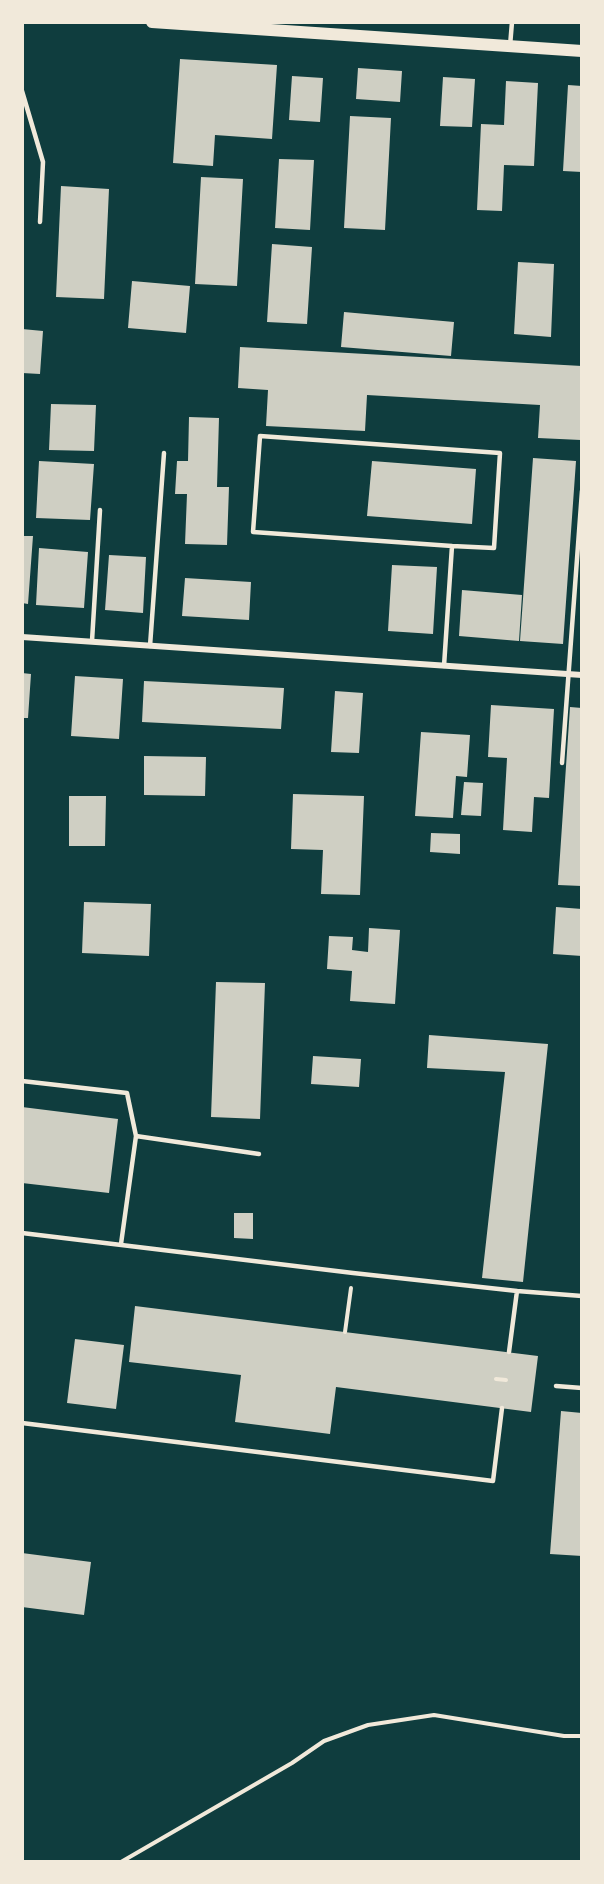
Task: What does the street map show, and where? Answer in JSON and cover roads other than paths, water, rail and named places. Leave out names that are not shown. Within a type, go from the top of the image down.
[{"type":"main road","points":[[152,22],[582,51]]},
{"type":"street","points":[[22,637],[582,675]]},
{"type":"lane","points":[[510,46],[512,22]]},
{"type":"lane","points":[[22,92],[43,162],[39,222]]},
{"type":"lane","points":[[260,436],[500,453],[494,549],[452,546],[253,532],[260,436]]},
{"type":"lane","points":[[150,646],[164,453]]},
{"type":"lane","points":[[562,763],[582,491]]},
{"type":"lane","points":[[92,641],[100,510]]},
{"type":"lane","points":[[444,666],[452,546]]},
{"type":"lane","points":[[22,1081],[127,1093],[136,1136],[121,1244]]},
{"type":"lane","points":[[136,1136],[259,1154]]},
{"type":"lane","points":[[22,1233],[352,1273],[582,1296]]},
{"type":"lane","points":[[509,1352],[517,1291]]},
{"type":"lane","points":[[556,1386],[582,1388]]},
{"type":"lane","points":[[22,1423],[493,1481],[502,1408]]}]
